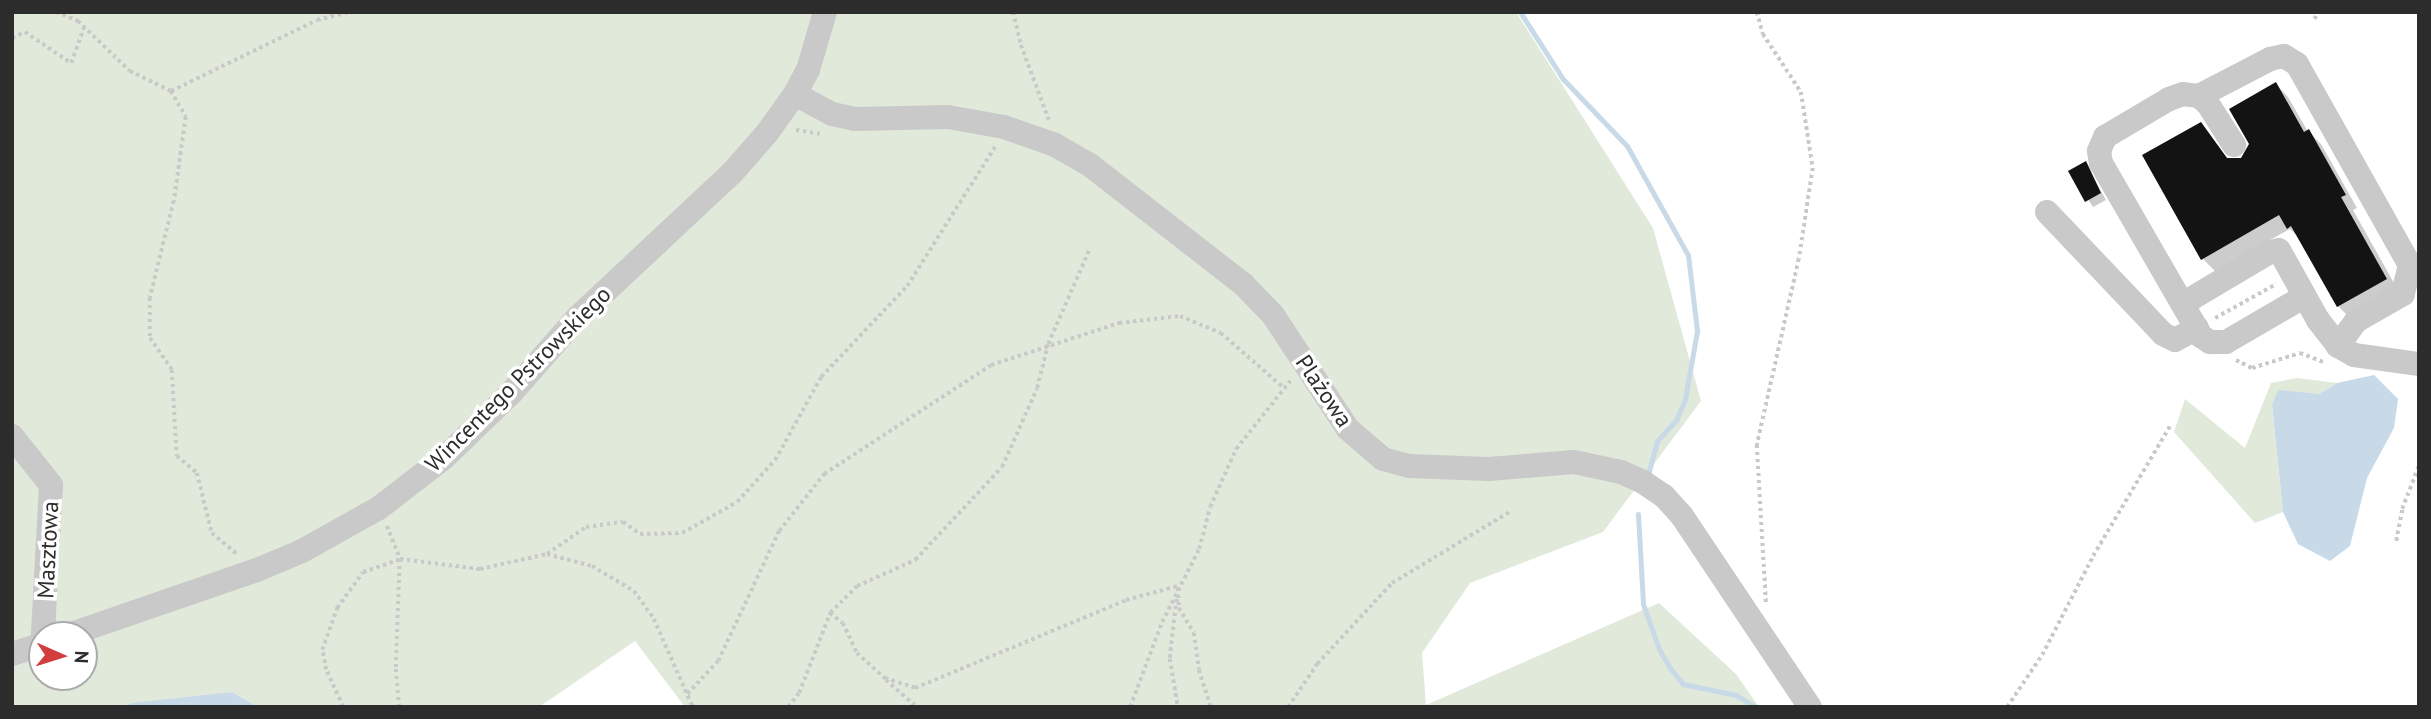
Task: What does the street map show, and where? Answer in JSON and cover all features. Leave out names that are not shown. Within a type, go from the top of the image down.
[{"type":"street","name":"Wincentego Pstrowskiego","points":[[98,625],[257,570],[302,551],[380,508],[445,457],[512,392],[578,317],[732,173],[795,94],[820,39],[825,12]]},
{"type":"street","points":[[2199,96],[2270,59],[2284,56],[2297,64],[2410,265],[2403,294],[2356,320],[2333,355]]},
{"type":"street","name":"Plażowa","points":[[795,94],[832,114],[855,118],[948,117],[1004,127],[1055,145],[1119,184],[1221,265],[1273,316],[1348,429],[1382,459],[1409,466],[1489,469],[1574,463],[1621,472],[1664,496],[1682,516],[1810,707]]},
{"type":"street","points":[[2234,145],[2208,104],[2199,96],[2183,94],[2169,99],[2105,137],[2099,151],[2101,163],[2191,299],[2201,336],[2210,342],[2226,342],[2305,296]]},
{"type":"street","points":[[2047,212],[2163,334],[2175,340],[2197,328]]},
{"type":"street","points":[[2191,299],[2268,253],[2279,250],[2333,355]]},
{"type":"street","points":[[2333,355],[2354,355],[2419,364]]},
{"type":"street","name":"Masztowa","points":[[12,436],[51,485],[44,621]]},
{"type":"path","points":[[56,12],[79,21],[130,71],[171,91],[186,117],[174,201],[150,298],[150,338],[172,370],[177,456],[197,473],[212,533],[257,570]]},
{"type":"path","points":[[171,91],[317,20],[348,12]]},
{"type":"path","points":[[1013,12],[1055,145]]},
{"type":"path","points":[[1757,12],[1763,34],[1801,92],[1813,168],[1799,259],[1757,445],[1766,605]]},
{"type":"path","points":[[2314,19],[2319,12]]},
{"type":"path","points":[[12,38],[25,32],[71,63],[85,27]]},
{"type":"path","points":[[343,707],[322,650],[328,628],[349,587],[363,572],[400,559],[480,569],[547,554],[586,527],[623,522],[640,534],[682,533],[737,502],[775,460],[821,377],[907,286],[995,147]]},
{"type":"path","points":[[788,707],[799,693],[831,612],[856,586],[915,560],[1002,467],[1037,388],[1048,344],[1089,250]]},
{"type":"path","points":[[2191,299],[2213,320],[2293,274]]},
{"type":"path","points":[[687,694],[718,661],[779,531],[824,474],[991,365],[1048,344],[1119,323],[1180,316],[1221,333],[1284,388]]},
{"type":"path","points":[[2226,342],[2233,357],[2252,368],[2300,353],[2333,355]]},
{"type":"path","points":[[1130,707],[1178,586],[1199,549],[1210,507],[1236,449],[1284,388],[1307,366]]},
{"type":"path","points":[[2007,707],[2042,655],[2093,556],[2170,426]]},
{"type":"path","points":[[2396,541],[2402,509],[2419,465]]},
{"type":"path","points":[[380,508],[400,559],[396,669],[398,707]]},
{"type":"path","points":[[1288,707],[1317,664],[1392,583],[1511,510]]},
{"type":"path","points":[[547,554],[592,566],[634,591],[654,619],[693,707]]},
{"type":"path","points":[[885,678],[915,688],[978,664],[1046,631],[1092,613],[1126,600],[1178,586]]},
{"type":"path","points":[[1178,586],[1170,659],[1178,707]]},
{"type":"path","points":[[1178,586],[1179,608],[1194,633],[1199,670],[1211,707]]},
{"type":"path","points":[[831,612],[843,623],[857,653],[917,707]]},
{"type":"shaded area","points":[[12,12],[1516,12],[1653,228],[1701,401],[1603,532],[1470,583],[1422,653],[1426,705],[1659,603],[1736,674],[1759,707],[685,707],[635,641],[539,707],[258,707],[232,692],[122,707],[12,707]]},
{"type":"shaded area","points":[[2297,378],[2337,383],[2319,394],[2272,405],[2283,512],[2255,523],[2174,432],[2185,399],[2245,448],[2271,383]]},
{"type":"water","points":[[2374,375],[2398,399],[2394,428],[2367,478],[2350,546],[2330,561],[2298,544],[2283,512],[2272,405],[2278,390],[2319,394],[2337,383]]},
{"type":"water","points":[[232,692],[258,707],[122,707],[132,703]]},
{"type":"building","points":[[2276,82],[2304,132],[2309,129],[2346,195],[2341,197],[2387,279],[2337,307],[2291,226],[2287,229],[2279,215],[2201,260],[2142,155],[2201,122],[2227,158],[2241,158],[2249,144],[2229,109]]},
{"type":"building","points":[[2086,161],[2101,193],[2085,202],[2068,171]]},
{"type":"waterway","points":[[1520,12],[1563,79],[1627,146],[1688,255],[1697,331],[1685,399],[1676,420],[1657,441],[1648,475]]},
{"type":"waterway","points":[[1638,514],[1643,604],[1659,649],[1670,668],[1683,684],[1736,695],[1755,707]]}]
